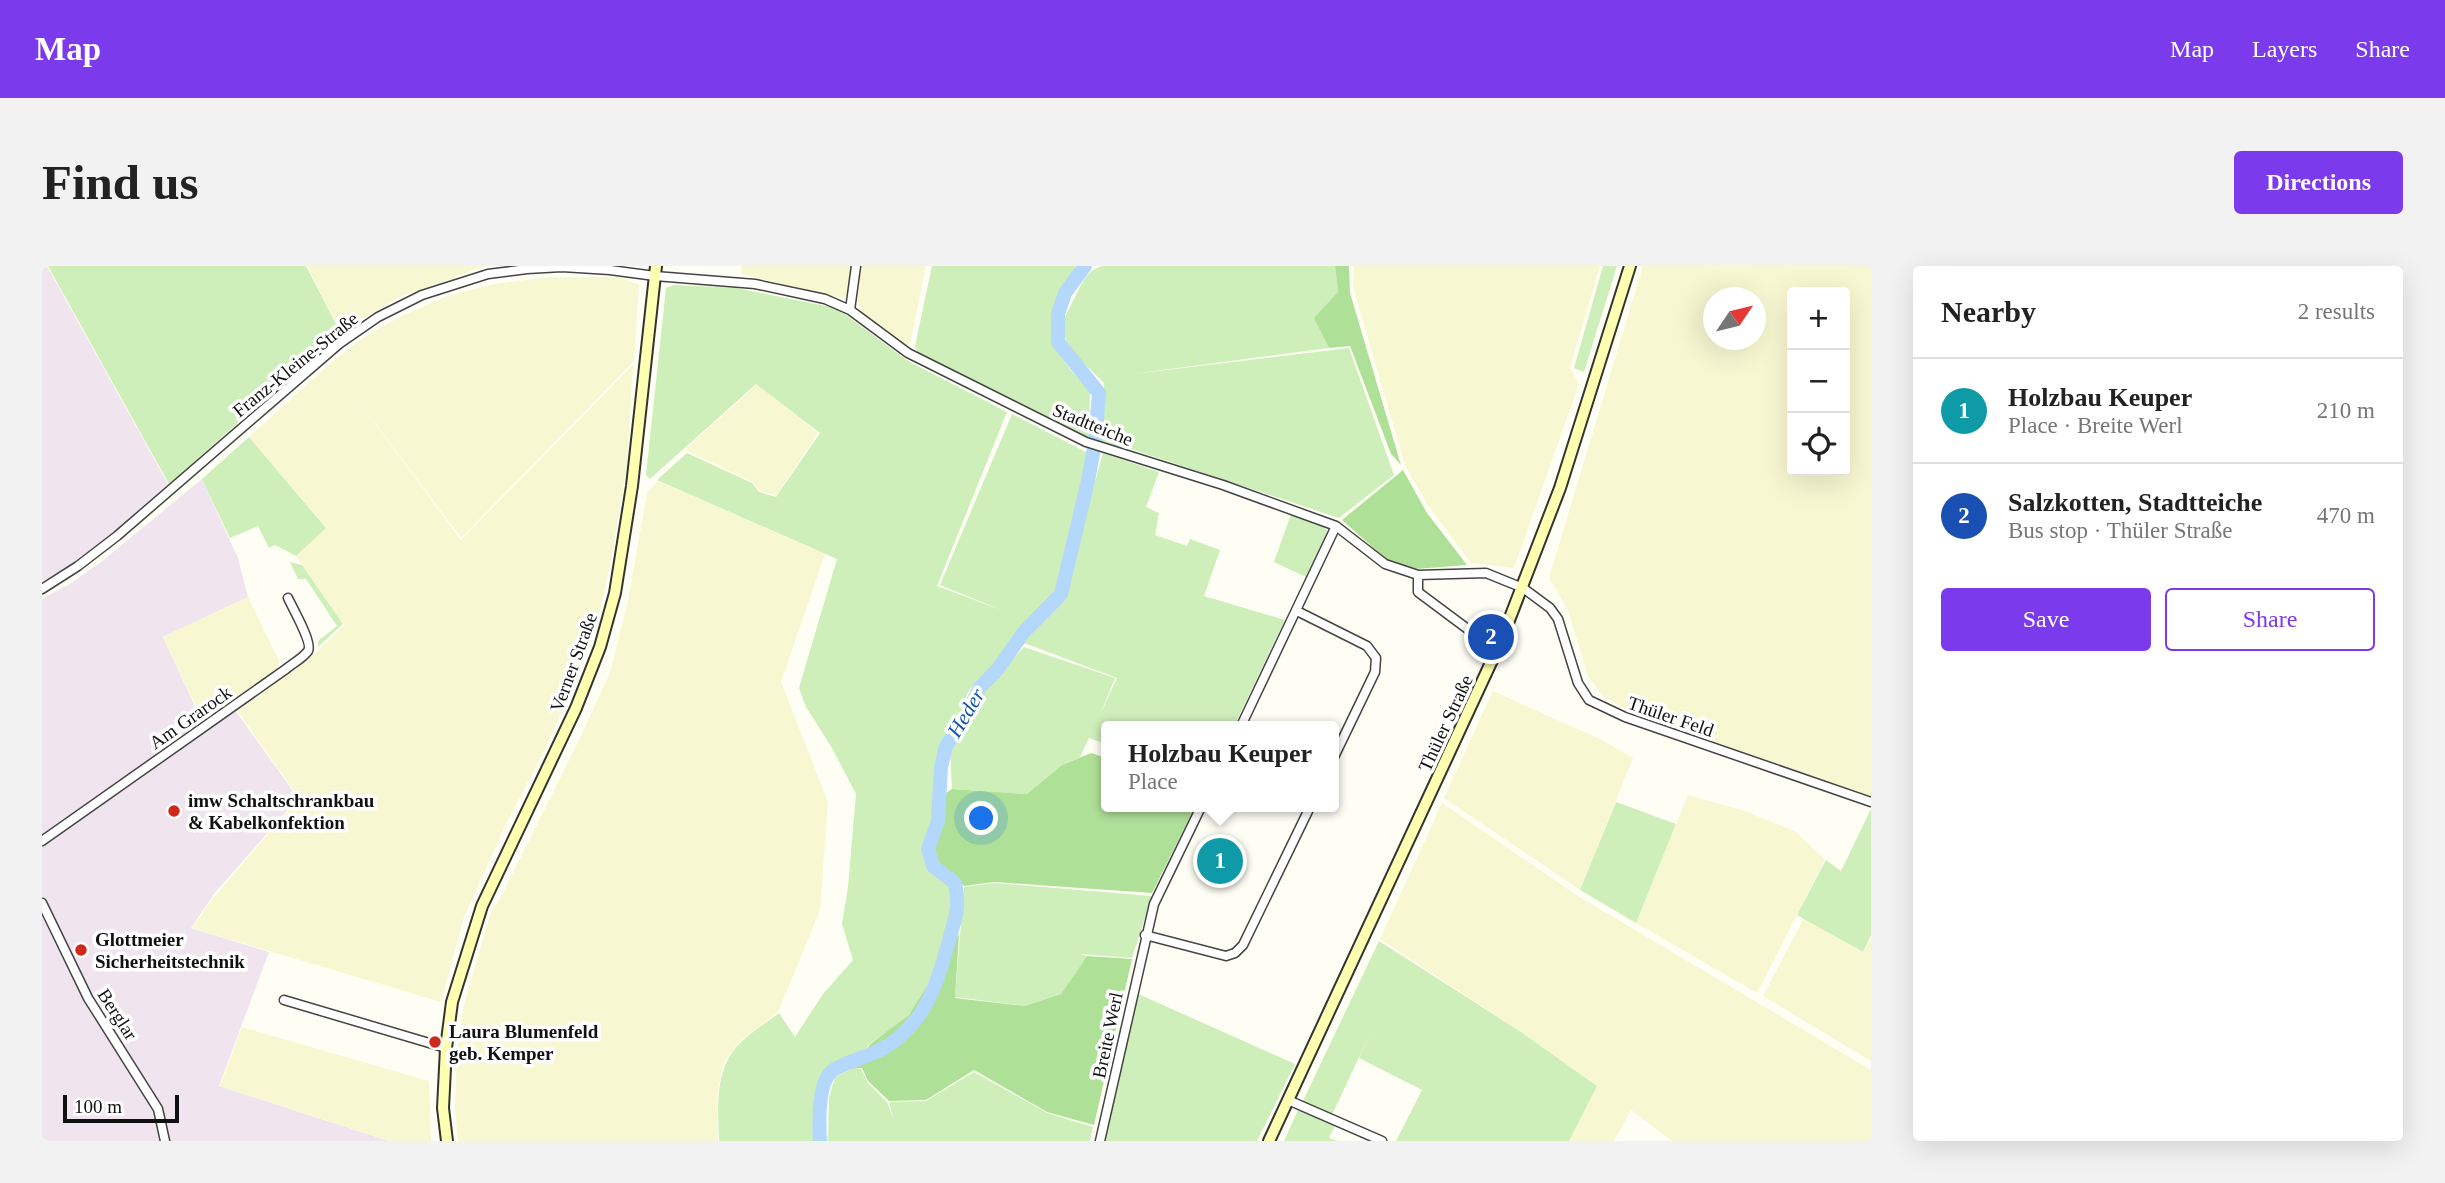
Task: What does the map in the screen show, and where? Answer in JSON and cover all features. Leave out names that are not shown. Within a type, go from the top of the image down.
[{"type":"main road","name":"Thüler Straße","points":[[1269,1141],[1494,659],[1560,488],[1630,266]]},
{"type":"main road","name":"Verner Straße","points":[[447,1141],[443,1108],[452,1002],[482,906],[576,708],[600,647],[615,593],[632,486],[656,271]]},
{"type":"street","points":[[850,310],[856,266]]},
{"type":"street","name":"Franz-Kleine-Straße","points":[[42,589],[117,536],[339,344],[400,305],[468,279],[527,268],[656,271]]},
{"type":"street","name":"Stadtteiche","points":[[656,271],[755,284],[825,299],[850,310],[908,353],[1086,442],[1223,485],[1336,526],[1385,564],[1418,575],[1486,573],[1523,588]]},
{"type":"street","points":[[1243,721],[1336,526]]},
{"type":"street","points":[[1418,575],[1418,592],[1485,642]]},
{"type":"street","name":"Thüler Feld","points":[[1523,588],[1550,608],[1558,619],[1578,683],[1589,700],[1625,717],[1871,802]]},
{"type":"street","name":"Am Grarock","points":[[42,841],[286,670],[307,652],[307,638],[288,598]]},
{"type":"street","points":[[1297,611],[1367,646],[1376,658],[1375,672],[1339,747]]},
{"type":"street","name":"Breite Werl","points":[[1100,1141],[1154,904],[1199,812]]},
{"type":"street","points":[[1145,935],[1226,956],[1236,953],[1243,945],[1308,812]]},
{"type":"street","name":"Berglar","points":[[42,903],[88,998],[158,1109],[165,1141]]},
{"type":"street","points":[[284,1000],[446,1048]]},
{"type":"street","points":[[1288,1100],[1382,1141]]},
{"type":"shaded area","points":[[42,266],[47,266],[168,484],[108,537],[42,582]]},
{"type":"shaded area","points":[[202,479],[238,558],[248,597],[163,637],[206,730],[235,710],[298,798],[214,894],[191,928],[269,952],[219,1086],[389,1141],[42,1141],[42,599],[101,562]]},
{"type":"green space","points":[[48,266],[306,266],[340,332],[169,484]]},
{"type":"green space","points":[[307,266],[485,266],[400,297],[340,332]]},
{"type":"green space","points":[[741,266],[852,266],[852,283],[847,295],[839,298],[742,274]]},
{"type":"green space","points":[[860,266],[926,266],[910,344],[905,346],[863,315],[857,299]]},
{"type":"green space","points":[[932,266],[1076,266],[1058,302],[1053,331],[1063,359],[1090,390],[1089,440],[918,354],[915,346]]},
{"type":"green space","points":[[1102,266],[1335,266],[1338,292],[1315,318],[1329,348],[1125,375],[1349,348],[1394,475],[1339,518],[1125,447],[1102,445],[1104,383],[1070,347],[1065,339],[1063,323],[1084,280],[1093,270]]},
{"type":"green space","points":[[1335,266],[1349,266],[1350,293],[1401,465],[1391,454],[1350,346],[1329,348],[1314,318],[1338,292]]},
{"type":"green space","points":[[1354,266],[1600,266],[1570,368],[1579,384],[1514,568],[1471,563],[1427,504],[1405,465],[1353,287]]},
{"type":"green space","points":[[1603,266],[1617,266],[1584,372],[1574,368]]},
{"type":"green space","points":[[1643,266],[1871,266],[1871,798],[1628,711],[1602,695],[1588,676],[1568,610],[1549,578]]},
{"type":"green space","points":[[552,277],[619,277],[639,285],[634,361],[461,538],[334,368],[461,540],[633,365],[627,466],[598,620],[548,743],[505,826],[464,917],[441,1002],[192,928],[213,898],[299,798],[236,709],[314,655],[344,625],[296,556],[326,527],[249,437],[331,363],[360,340],[394,320],[447,296],[494,284]]},
{"type":"green space","points":[[674,285],[736,288],[831,307],[908,361],[1007,412],[937,586],[1004,611],[940,585],[1012,414],[1088,453],[1057,592],[1043,610],[1022,627],[993,667],[976,681],[968,692],[960,714],[940,742],[935,769],[933,820],[923,851],[924,862],[949,885],[953,901],[947,935],[933,973],[908,1016],[868,1045],[866,1053],[839,1062],[826,1073],[816,1102],[817,1141],[719,1141],[718,1102],[726,1064],[740,1043],[779,1013],[795,1037],[823,994],[853,960],[842,924],[856,794],[832,748],[806,707],[799,688],[837,559],[657,480],[687,453],[752,483],[759,492],[776,497],[820,433],[756,384],[650,479],[646,475],[666,288]]},
{"type":"green space","points":[[757,384],[818,433],[776,496],[760,491],[751,481],[685,450]]},
{"type":"green space","points":[[249,437],[326,528],[296,556],[275,545],[269,548],[258,526],[230,538],[202,479]]},
{"type":"green space","points":[[1103,453],[1159,472],[1146,507],[1159,513],[1155,535],[1187,546],[1190,539],[1220,550],[1204,596],[1285,620],[1236,721],[1101,721],[1101,742],[1089,738],[1080,757],[1062,765],[1027,794],[952,789],[950,750],[968,722],[982,692],[1024,647],[1115,678],[1100,715],[1117,678],[1024,643],[1068,592]]},
{"type":"green space","points":[[1403,470],[1427,513],[1467,565],[1416,569],[1386,559],[1342,520]]},
{"type":"green space","points":[[658,481],[825,554],[781,682],[828,802],[820,910],[778,1012],[739,1042],[724,1062],[717,1095],[718,1141],[458,1141],[455,1108],[457,1050],[464,1005],[491,912],[501,897],[610,673],[628,601],[647,493]]},
{"type":"green space","points":[[1291,514],[1323,526],[1328,532],[1306,577],[1274,562]]},
{"type":"green space","points":[[290,562],[302,565],[343,624],[318,647],[318,641],[337,626],[306,579],[298,579]]},
{"type":"green space","points":[[248,597],[279,661],[278,669],[203,721],[163,637]]},
{"type":"green space","points":[[1493,691],[1602,740],[1633,758],[1580,890],[1444,798]]},
{"type":"green space","points":[[1091,753],[1101,756],[1101,812],[1192,812],[1152,893],[994,882],[964,886],[941,866],[934,852],[946,793],[952,789],[1027,794],[1062,765]]},
{"type":"green space","points":[[1688,795],[1745,811],[1796,832],[1825,860],[1757,993],[1636,923]]},
{"type":"green space","points":[[1616,802],[1676,824],[1636,923],[1580,890]]},
{"type":"green space","points":[[1442,803],[1578,896],[1871,1070],[1871,1141],[1672,1141],[1631,1110],[1614,1141],[1569,1141],[1597,1086],[1380,939]]},
{"type":"green space","points":[[1871,809],[1871,935],[1863,952],[1797,915],[1826,860],[1841,871]]},
{"type":"green space","points":[[994,883],[1152,896],[1132,958],[1080,954],[1087,956],[1061,994],[1025,1006],[955,997],[964,887]]},
{"type":"green space","points":[[1804,918],[1863,953],[1871,938],[1871,1061],[1763,996]]},
{"type":"green space","points":[[959,934],[955,998],[1025,1006],[1061,994],[1087,956],[1132,959],[1094,1125],[1047,1112],[974,1070],[926,1100],[889,1101],[868,1081],[862,1068],[842,1070],[839,1063],[867,1053],[869,1045],[909,1015]]},
{"type":"green space","points":[[1379,941],[1521,1032],[1597,1086],[1569,1141],[1396,1141],[1422,1090],[1359,1058],[1374,1025],[1332,1115],[1303,1101]]},
{"type":"green space","points":[[1136,993],[1295,1064],[1257,1141],[1104,1141]]},
{"type":"green space","points":[[242,1027],[429,1081],[431,1141],[390,1141],[220,1086]]},
{"type":"green space","points":[[852,1069],[861,1069],[868,1083],[887,1102],[893,1118],[889,1102],[926,1101],[974,1072],[1047,1113],[1093,1127],[1090,1141],[828,1141],[829,1098],[835,1077]]},
{"type":"green space","points":[[1298,1110],[1335,1126],[1329,1138],[1338,1141],[1284,1141]]},
{"type":"waterway","name":"Heder","points":[[820,1141],[821,1096],[830,1073],[840,1066],[884,1048],[908,1029],[925,1006],[942,966],[955,917],[957,893],[955,883],[933,866],[928,849],[938,821],[941,767],[946,746],[965,718],[980,687],[997,670],[1024,632],[1061,594],[1088,481],[1095,442],[1099,393],[1058,342],[1058,314],[1065,293],[1085,266]]},
{"type":"place","name":"Salzkotten, Stadtteiche","points":[[1491,637]]},
{"type":"place","name":"imw Schaltschrankbau & Kabelkonfektion","points":[[174,811]]},
{"type":"place","name":"Holzbau Keuper","points":[[1220,861]]},
{"type":"place","name":"Glottmeier Sicherheitstechnik","points":[[81,950]]},
{"type":"place","name":"Laura Blumenfeld geb. Kemper","points":[[435,1042]]}]
